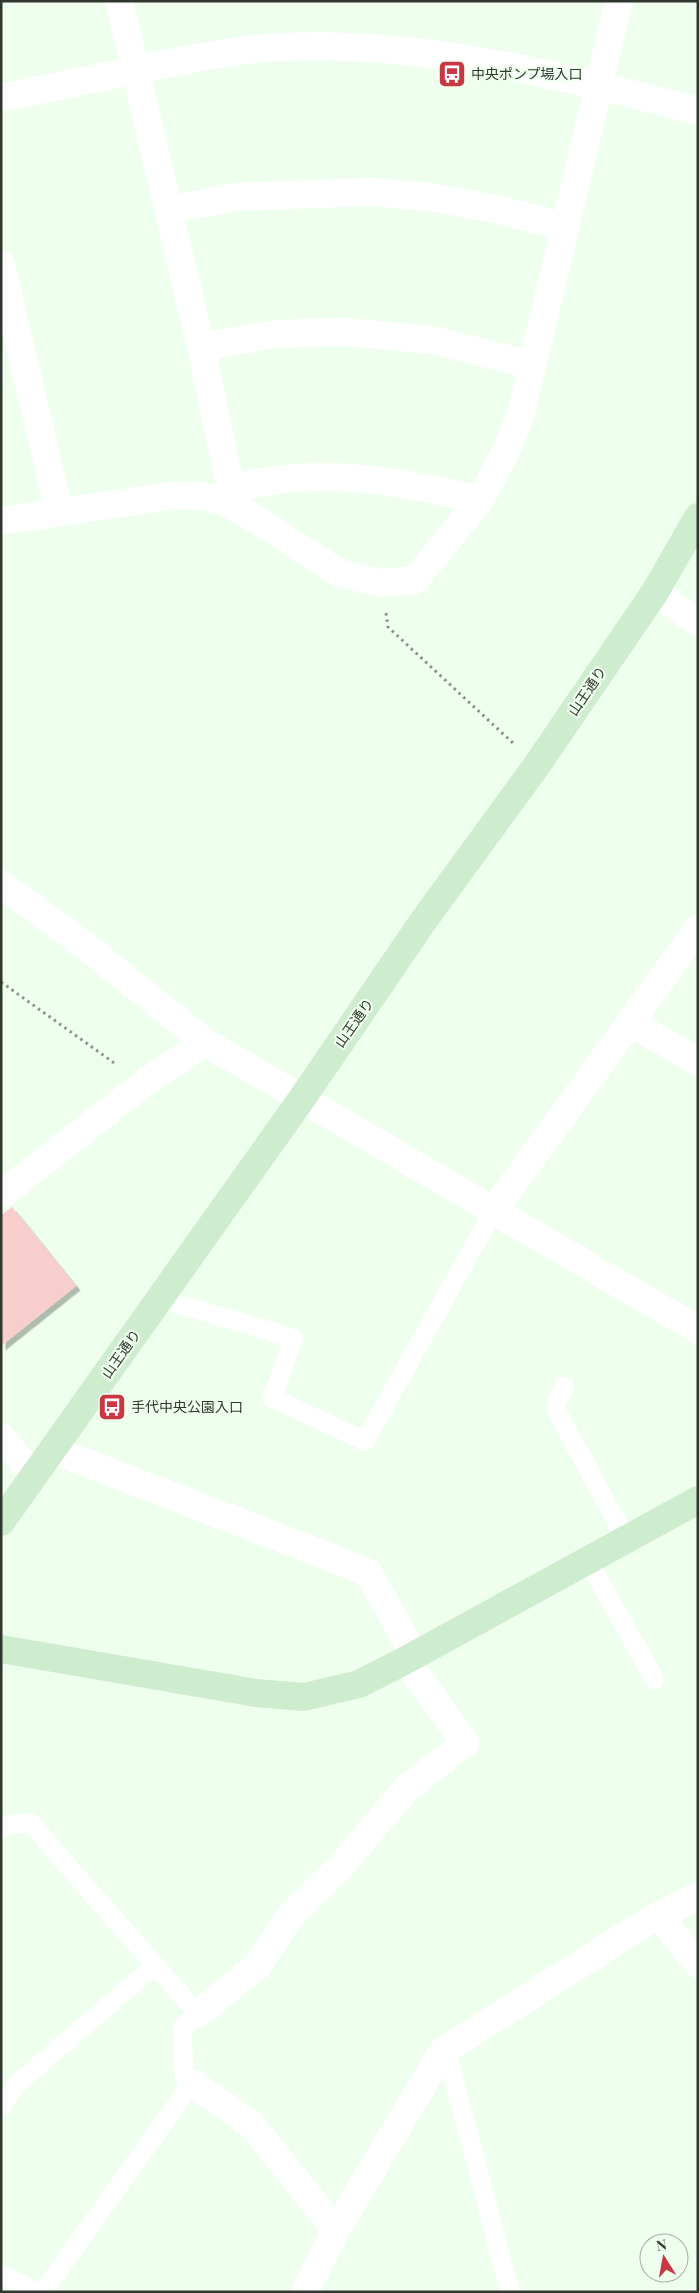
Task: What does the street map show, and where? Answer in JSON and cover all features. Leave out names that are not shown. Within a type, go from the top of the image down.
[{"type":"street","points":[[119,1],[202,347],[227,495],[251,516],[339,572],[381,583],[415,580],[480,500],[506,452],[522,413],[619,1]]},
{"type":"street","points":[[1,98],[136,70],[237,52],[265,48],[325,47],[446,54],[598,85],[698,111]]},
{"type":"street","points":[[169,210],[236,197],[372,192],[428,197],[482,206],[566,227]]},
{"type":"street","points":[[1,265],[59,511]]},
{"type":"street","points":[[202,347],[274,334],[346,332],[433,340],[532,365]]},
{"type":"street","points":[[1,521],[176,495],[227,495],[277,480],[338,477],[432,489],[480,500]]},
{"type":"street","name":"山王通り","points":[[1,1522],[303,1098],[424,920],[538,764],[655,592],[698,517]]},
{"type":"street","points":[[655,592],[698,622]]},
{"type":"street","points":[[1,884],[83,944],[205,1042],[698,1330]]},
{"type":"street","points":[[494,1210],[698,929]]},
{"type":"street","points":[[630,1022],[698,1062]]},
{"type":"street","points":[[1,1195],[143,1084],[205,1042]]},
{"type":"street","points":[[1,1437],[34,1476]]},
{"type":"street","points":[[53,1450],[368,1572],[410,1658],[465,1743],[406,1789],[342,1866],[291,1915],[257,1966],[198,2014]]},
{"type":"street","points":[[1,1649],[256,1693],[304,1697],[359,1684],[698,1500]]},
{"type":"street","points":[[305,2292],[336,2230],[446,2049],[658,1915],[698,1896]]},
{"type":"street","points":[[658,1915],[698,1964]]},
{"type":"street","points":[[192,2083],[252,2125],[336,2230]]},
{"type":"lane","points":[[160,1300],[294,1338],[272,1398],[365,1441],[494,1210]]},
{"type":"lane","points":[[564,1386],[555,1408],[626,1539]]},
{"type":"lane","points":[[588,1561],[655,1680]]},
{"type":"lane","points":[[1,1830],[5,1825],[32,1823],[154,1966],[198,2014],[182,2028],[184,2076],[192,2083],[43,2292]]},
{"type":"lane","points":[[1,2107],[16,2085],[154,1966]]},
{"type":"lane","points":[[446,2049],[510,2292]]},
{"type":"lane","points":[[1,2274],[36,2292]]},
{"type":"path","points":[[381,583],[388,627],[538,764]]},
{"type":"path","points":[[1,982],[143,1084]]},
{"type":"building","points":[[12,1207],[76,1286],[1,1346],[1,1215]]},
{"type":"place","name":"中央ポンプ場入口","points":[[452,74]]},
{"type":"place","name":"手代中央公園入口","points":[[112,1407]]}]
